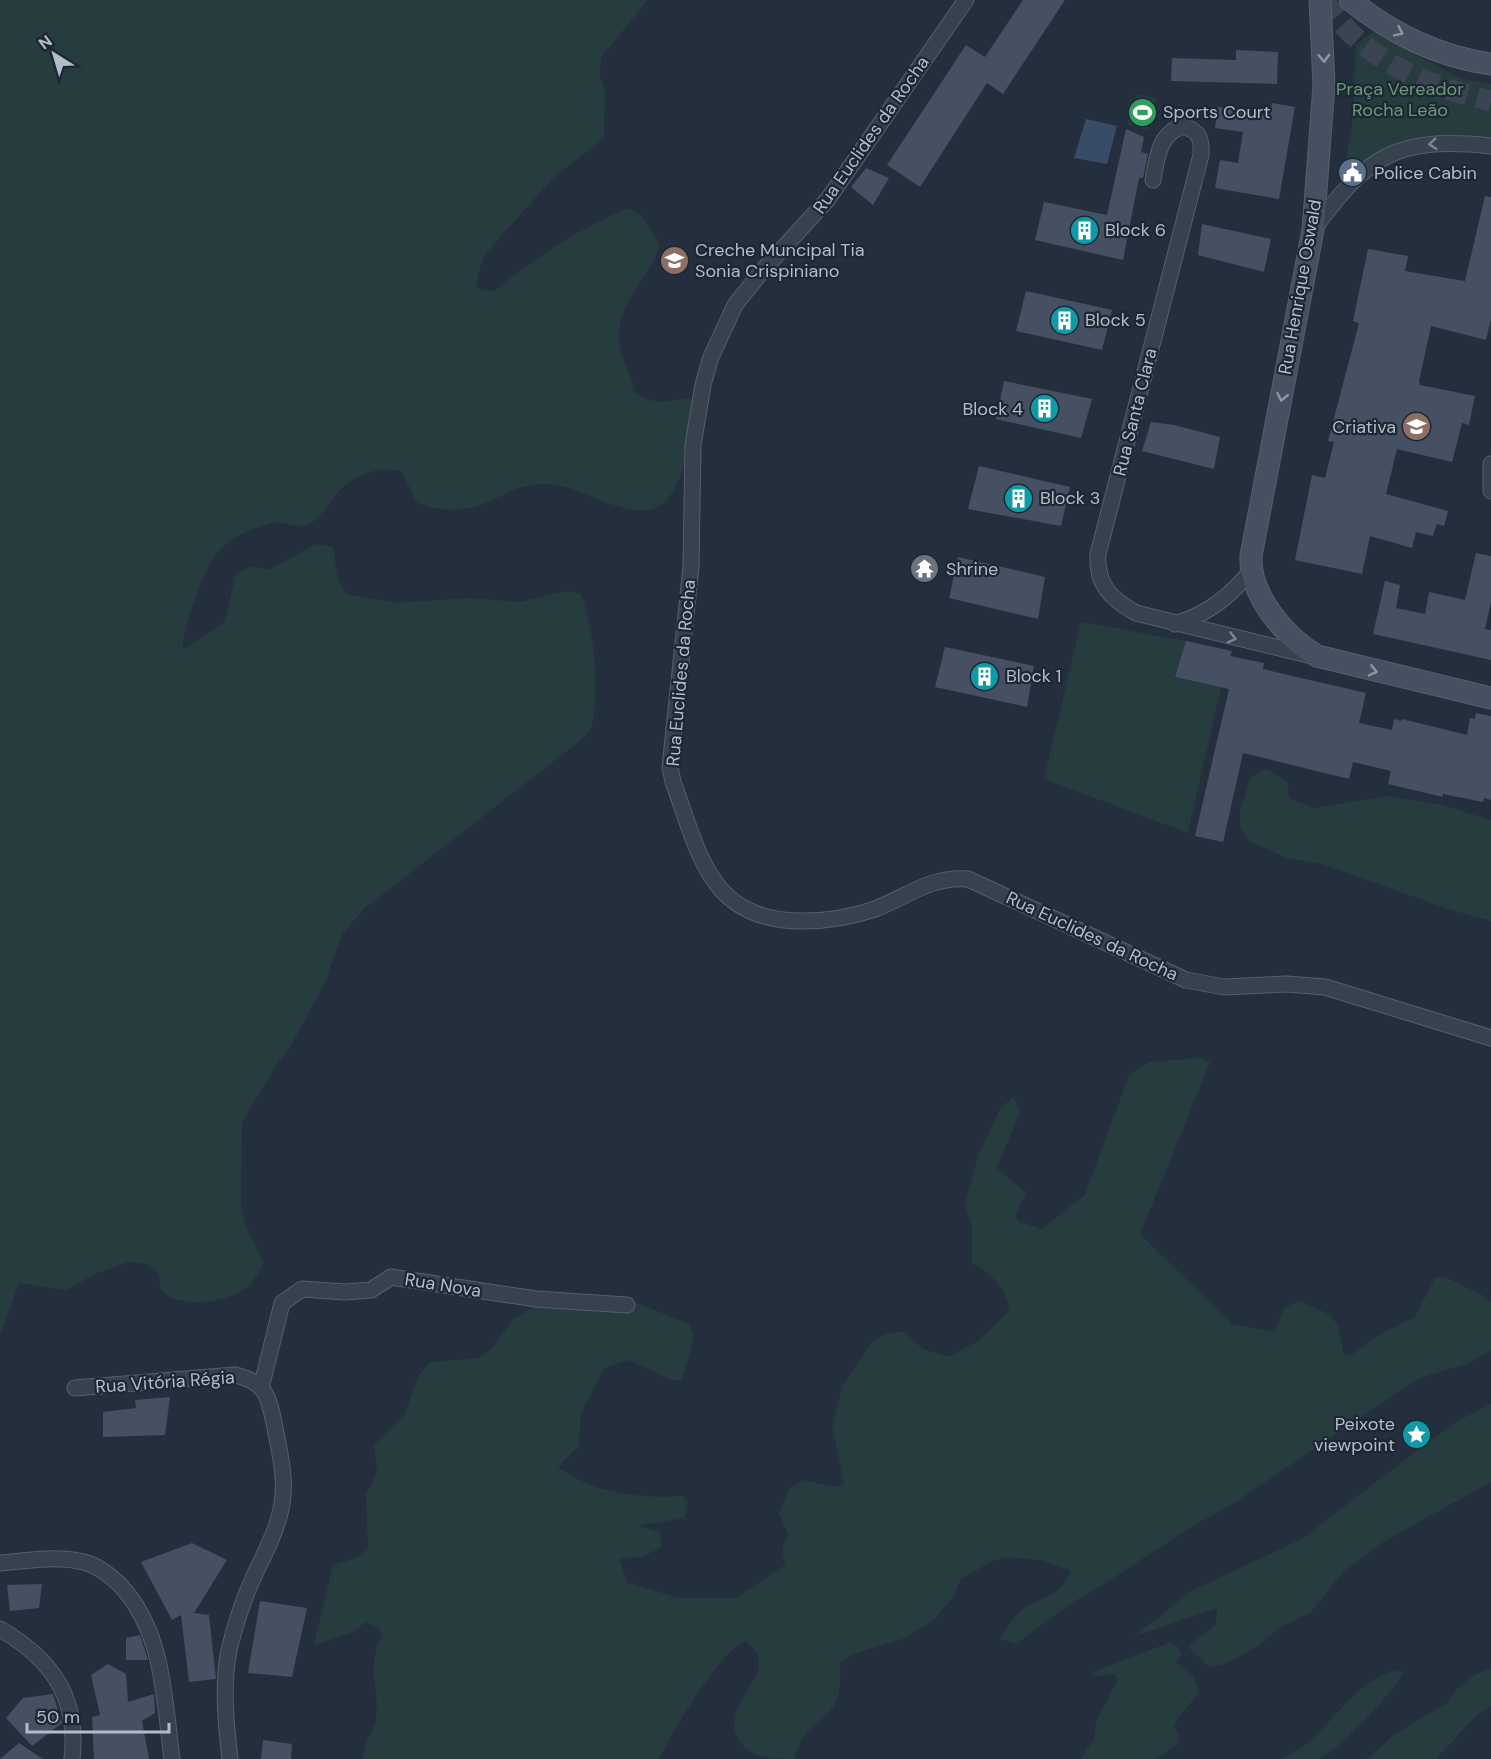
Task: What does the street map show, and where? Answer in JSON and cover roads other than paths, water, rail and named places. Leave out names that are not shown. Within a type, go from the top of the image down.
[{"type":"main road","name":"Rua Henrique Oswald","points":[[1317,656],[1306,649],[1277,618],[1257,589],[1251,571],[1251,556],[1313,230],[1324,85],[1320,0]]},
{"type":"main road","points":[[1350,0],[1383,25],[1430,47],[1491,63]]},
{"type":"main road","name":"Rua Santa Clara","points":[[1317,656],[1491,698]]},
{"type":"street","name":"Rua Euclides da Rocha","points":[[966,0],[828,199],[763,270],[735,305],[711,357],[703,385],[691,469],[691,567],[670,767],[673,782],[707,868],[723,893],[738,906],[762,917],[788,921],[815,921],[861,914],[930,882],[953,878],[968,879],[1186,980],[1224,987],[1287,984],[1325,987],[1491,1038]]},
{"type":"street","name":"Rua Santa Clara","points":[[1153,180],[1165,136],[1173,129],[1183,126],[1199,134],[1202,140],[1201,155],[1098,554],[1098,566],[1104,589],[1119,604],[1136,613],[1317,656]]},
{"type":"street","points":[[1313,230],[1354,178],[1368,166],[1388,155],[1429,144],[1459,142],[1491,146]]},
{"type":"street","points":[[1491,464],[1491,491]]},
{"type":"street","points":[[1175,624],[1198,617],[1216,606],[1251,571]]},
{"type":"street","name":"Rua Nova","points":[[261,1388],[282,1303],[302,1289],[345,1292],[371,1290],[391,1277],[536,1299],[627,1305]]},
{"type":"street","name":"Rua Vitória Régia","points":[[75,1388],[235,1375],[249,1378],[261,1388],[270,1404],[284,1474],[284,1492],[275,1530],[239,1614],[228,1653],[225,1700],[230,1759]]},
{"type":"street","points":[[0,1563],[80,1561],[100,1569],[136,1604],[153,1639],[159,1662],[172,1759]]},
{"type":"street","points":[[0,1629],[40,1658],[62,1687],[72,1716],[72,1759]]},
{"type":"water","points":[[1086,119],[1117,126],[1107,164],[1074,158]]},
{"type":"tunnel","points":[[1324,0],[1339,21],[1357,39],[1397,67],[1443,87],[1491,101]]},
{"type":"place","name":"Sports Court","points":[[1142,112]]},
{"type":"place","name":"Police Cabin","points":[[1353,173]]},
{"type":"place","name":"Block 6","points":[[1084,230]]},
{"type":"place","name":"Creche Muncipal Tia Sonia Crispiniano","points":[[674,260]]},
{"type":"place","name":"Block 5","points":[[1064,320]]},
{"type":"place","name":"Block 4","points":[[1044,409]]},
{"type":"place","name":"Criativa","points":[[1417,427]]},
{"type":"place","name":"Block 3","points":[[1019,498]]},
{"type":"place","name":"Shrine","points":[[925,569]]},
{"type":"place","name":"Block 1","points":[[985,676]]},
{"type":"place","name":"Peixote viewpoint","points":[[1416,1434]]},
{"type":"park label","name":"Praça Vereador Rocha Leão","points":[[1400,100]]}]
